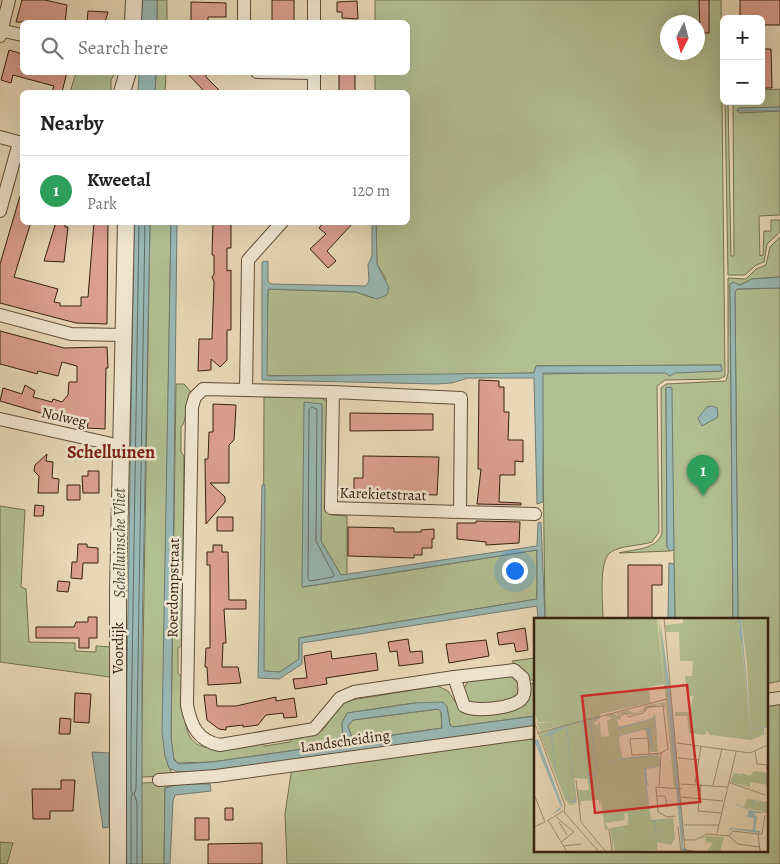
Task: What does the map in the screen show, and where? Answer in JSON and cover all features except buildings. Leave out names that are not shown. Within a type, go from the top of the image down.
[{"type":"street","points":[[9,0],[0,32],[20,35]]},
{"type":"street","points":[[133,20],[134,0]]},
{"type":"street","points":[[244,0],[244,20]]},
{"type":"street","points":[[314,0],[314,20]]},
{"type":"street","points":[[123,90],[127,75]]},
{"type":"street","points":[[314,75],[314,90]]},
{"type":"street","points":[[0,137],[20,143]]},
{"type":"street","points":[[0,211],[20,146]]},
{"type":"street","name":"Voordijk","points":[[118,864],[118,593],[122,335],[126,225]]},
{"type":"street","points":[[279,225],[248,260],[246,390],[461,398],[460,512]]},
{"type":"street","points":[[0,315],[71,334],[122,335]]},
{"type":"street","name":"Roerdompstraat","points":[[246,390],[203,389],[195,397],[192,407],[188,706],[189,717],[198,734],[205,741],[220,745],[305,731],[319,726],[345,694],[454,678],[514,670],[523,678],[525,690],[520,701],[514,704],[482,710],[470,709],[464,706],[454,678]]},
{"type":"street","name":"Karekietstraat","points":[[333,392],[332,508],[535,514]]},
{"type":"street","name":"Nolweg","points":[[0,419],[121,446]]},
{"type":"street","name":"Landscheiding","points":[[159,780],[216,776],[534,732]]},
{"type":"green space","points":[[157,0],[167,0],[167,20],[157,20]]},
{"type":"green space","points":[[375,0],[721,0],[720,105],[722,105],[725,376],[719,379],[665,380],[657,386],[659,532],[652,542],[620,548],[611,552],[607,557],[603,573],[603,618],[545,618],[542,374],[721,371],[721,365],[536,366],[534,373],[306,377],[266,375],[268,289],[356,292],[373,298],[386,279],[377,264],[376,225],[410,225],[410,90],[375,90],[375,75],[410,75],[410,20],[375,20]]},
{"type":"green space","points":[[75,75],[114,75],[111,80],[111,90],[71,90]]},
{"type":"green space","points":[[156,75],[166,75],[165,90],[155,90]]},
{"type":"green space","points":[[780,89],[780,107],[737,110],[739,113],[780,111],[780,215],[759,216],[760,256],[763,255],[764,231],[771,231],[771,220],[780,220],[780,232],[767,244],[764,262],[756,265],[745,275],[728,275],[725,105],[728,105],[731,256],[734,256],[733,105],[765,105],[765,90]]},
{"type":"green space","points":[[150,225],[171,225],[164,650],[165,756],[173,776],[141,777]]},
{"type":"green space","points":[[780,237],[780,277],[752,279],[740,285],[730,284],[733,618],[675,618],[671,387],[666,389],[667,547],[670,551],[619,553],[650,546],[659,539],[662,533],[661,388],[666,384],[726,381],[728,373],[728,278],[746,279],[756,269],[766,265],[770,247]]},
{"type":"green space","points":[[780,288],[780,681],[768,684],[768,618],[738,618],[735,292],[737,289]]},
{"type":"green space","points":[[176,384],[184,384],[191,392],[187,401],[185,420],[181,427],[181,452],[184,456],[183,559],[179,562],[179,588],[183,591],[182,645],[178,648],[178,673],[182,677],[183,702],[188,734],[194,742],[204,747],[218,748],[261,743],[265,746],[290,742],[292,738],[306,736],[321,730],[345,701],[438,686],[448,691],[462,712],[474,715],[513,709],[529,684],[534,683],[534,716],[453,727],[450,725],[447,707],[415,703],[347,713],[342,723],[343,739],[339,744],[212,762],[177,763],[173,757],[171,737]]},
{"type":"green space","points":[[264,397],[321,398],[327,401],[329,512],[332,515],[347,516],[347,575],[341,575],[321,541],[322,407],[303,587],[537,550],[537,599],[299,638],[299,659],[280,672],[263,671]]},
{"type":"green space","points":[[0,506],[25,510],[21,587],[26,589],[29,642],[75,643],[75,651],[96,652],[96,646],[111,647],[110,677],[0,662]]},
{"type":"green space","points":[[534,658],[534,680],[528,680],[512,661]]},
{"type":"green space","points":[[511,676],[518,685],[517,696],[494,704],[468,704],[463,690],[468,681]]},
{"type":"green space","points":[[780,701],[780,864],[287,864],[285,814],[292,767],[534,736],[534,852],[768,852],[768,703]]},
{"type":"green space","points":[[438,709],[441,712],[442,728],[353,741],[348,726],[353,720]]},
{"type":"green space","points":[[168,782],[168,787],[165,788],[164,864],[142,864],[141,783]]},
{"type":"green space","points":[[0,842],[13,843],[7,864],[0,864]]},
{"type":"water","points":[[142,0],[157,0],[157,20],[141,20]]},
{"type":"water","points":[[139,75],[156,75],[155,90],[138,90]]},
{"type":"water","points":[[780,107],[780,111],[737,111],[739,108]]},
{"type":"water","points":[[134,225],[150,225],[142,638],[142,864],[126,864],[126,739]]},
{"type":"water","points":[[171,225],[177,225],[171,737],[174,760],[179,764],[212,762],[339,744],[343,739],[342,723],[347,713],[415,703],[443,702],[447,707],[450,725],[453,727],[534,716],[534,726],[200,772],[178,772],[169,768],[165,756],[162,732]],"holes":[[[438,709],[441,712],[442,728],[353,741],[348,726],[353,720]]]},
{"type":"water","points":[[372,225],[376,225],[377,264],[389,288],[387,295],[377,299],[356,292],[268,289],[267,376],[534,373],[536,366],[721,365],[722,371],[675,373],[670,376],[665,373],[543,373],[543,502],[537,504],[534,378],[468,378],[452,383],[436,384],[262,380],[262,262],[268,261],[268,281],[271,284],[366,286],[369,281],[368,265],[372,256]]},
{"type":"water","points":[[780,277],[780,288],[737,289],[735,292],[738,618],[733,618],[730,284],[733,282],[740,285],[752,279]]},
{"type":"water","points":[[666,387],[672,388],[674,550],[670,551],[667,547]]},
{"type":"water","points":[[304,402],[322,404],[321,541],[341,575],[537,546],[538,523],[541,522],[545,618],[538,618],[537,606],[302,643],[302,664],[279,679],[258,678],[262,485],[265,485],[264,671],[280,672],[299,659],[299,638],[537,599],[537,550],[302,587]]},
{"type":"water","points":[[707,407],[717,408],[718,417],[702,426],[698,418]]},
{"type":"water","points":[[669,563],[674,564],[675,618],[668,618]]},
{"type":"water","points":[[92,752],[109,753],[109,827],[103,828]]},
{"type":"water","points":[[180,784],[210,784],[211,791],[175,795],[173,801],[170,864],[164,864],[165,788]]},
{"type":"place","name":"Kweetal","points":[[703,496]]},
{"type":"district","name":"Schelluinen","points":[[111,452]]},
{"type":"water label","name":"Schelluinsche Vliet","points":[[120,543]]}]
